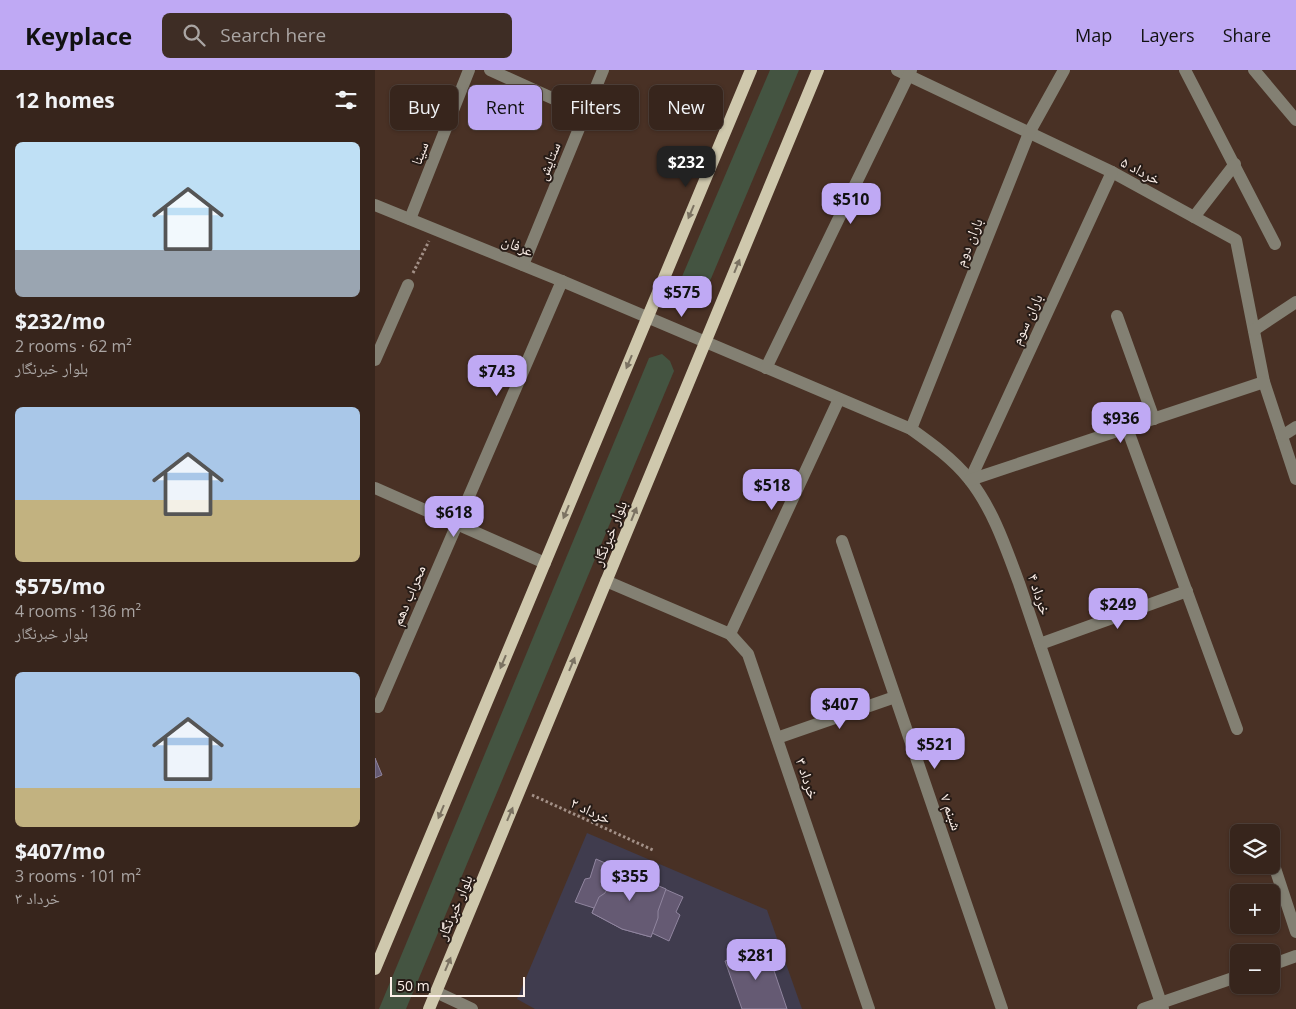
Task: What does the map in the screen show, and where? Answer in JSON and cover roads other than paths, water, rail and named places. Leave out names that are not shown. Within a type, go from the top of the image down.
[{"type":"main road","points":[[375,969],[751,70]]},
{"type":"main road","name":"بلوار خبرنگار","points":[[429,1009],[818,70]]},
{"type":"street","name":"سینا","points":[[410,219],[469,70]]},
{"type":"street","points":[[490,70],[552,99]]},
{"type":"street","name":"ستایش","points":[[597,85],[603,70]]},
{"type":"street","name":"خرداد ۵","points":[[897,70],[910,73],[1029,133],[1112,172],[1236,240],[1264,382],[1296,479]]},
{"type":"street","name":"باران دوم","points":[[911,430],[1029,133],[1064,70]]},
{"type":"street","points":[[1185,70],[1275,244]]},
{"type":"street","points":[[1254,70],[1296,120]]},
{"type":"street","points":[[766,368],[910,73]]},
{"type":"street","name":"ستایش","points":[[523,265],[578,130]]},
{"type":"street","points":[[1194,217],[1235,164]]},
{"type":"street","name":"باران سوم","points":[[970,480],[1112,172]]},
{"type":"street","name":"عرفان","points":[[375,205],[562,281],[705,343]]},
{"type":"street","name":"محراب دهم","points":[[377,707],[562,281]]},
{"type":"street","points":[[375,360],[408,285]]},
{"type":"street","points":[[1254,330],[1296,302]]},
{"type":"street","points":[[1117,316],[1154,419]]},
{"type":"street","name":"خرداد ۴","points":[[705,343],[911,430],[941,451],[970,480],[999,530],[1040,644],[1162,1006]]},
{"type":"street","points":[[970,480],[1264,382]]},
{"type":"street","points":[[730,634],[839,399]]},
{"type":"street","points":[[1282,436],[1296,426]]},
{"type":"street","points":[[1127,428],[1237,729]]},
{"type":"street","points":[[375,488],[545,563]]},
{"type":"street","name":"شبنم ۷","points":[[842,541],[1002,1009]]},
{"type":"street","name":"خرداد ۳","points":[[607,581],[730,634],[748,654],[869,1009]]},
{"type":"street","points":[[1040,644],[1187,591]]},
{"type":"street","points":[[777,738],[895,697]]},
{"type":"street","points":[[1277,874],[1296,932]]},
{"type":"street","points":[[1280,962],[1296,956]]},
{"type":"street","points":[[1143,1009],[1162,1006],[1230,980]]},
{"type":"street","points":[[436,992],[472,1009]]}]
